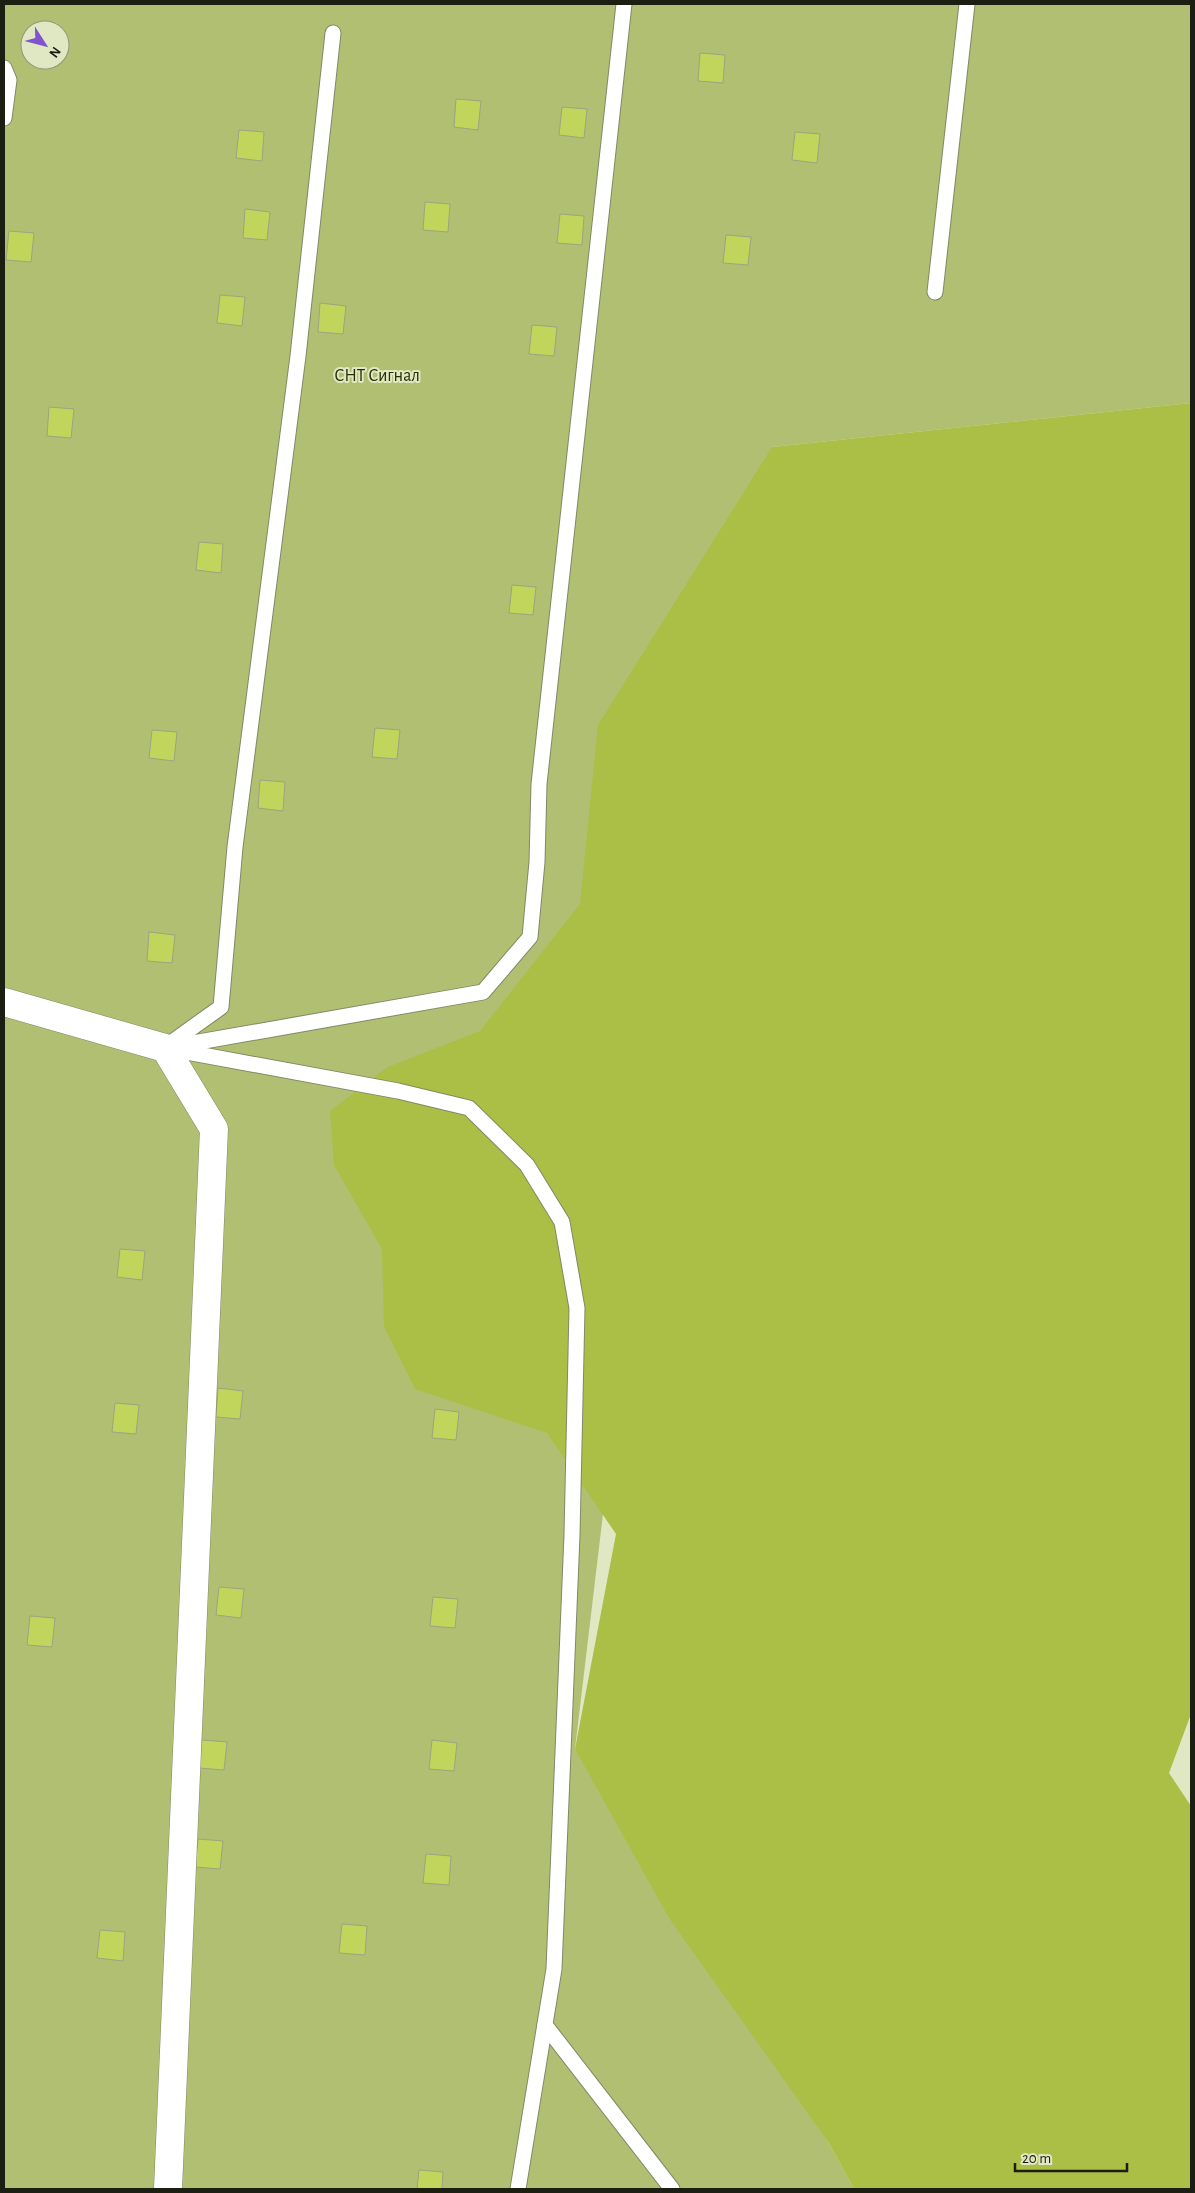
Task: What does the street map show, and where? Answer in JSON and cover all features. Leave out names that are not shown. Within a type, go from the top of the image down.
[{"type":"street","points":[[4,1002],[165,1048],[214,1129],[168,2189]]},
{"type":"lane","points":[[165,1048],[483,992],[530,937],[538,862],[540,774],[624,4]]},
{"type":"lane","points":[[934,292],[967,4]]},
{"type":"lane","points":[[165,1048],[221,1007],[235,847],[298,356],[333,34]]},
{"type":"lane","points":[[4,68],[9,80],[4,118]]},
{"type":"lane","points":[[165,1048],[398,1091],[469,1108],[527,1165],[562,1222],[578,1308],[572,1535],[554,1969],[518,2189]]},
{"type":"lane","points":[[544,2026],[672,2189]]},
{"type":"green space","name":"СНТ Сигнал","points":[[4,4],[1191,4],[1191,403],[772,447],[613,1430],[575,1749],[829,2143],[854,2189],[4,2189]]},
{"type":"green space","points":[[1191,403],[1191,1714],[1169,1773],[1191,1806],[1191,2189],[854,2189],[829,2143],[669,1918],[575,1749],[616,1534],[547,1433],[415,1389],[384,1327],[382,1249],[334,1165],[330,1111],[388,1067],[480,1031],[580,904],[598,725],[772,447]]},
{"type":"building","points":[[700,53],[725,55],[723,83],[698,81]]},
{"type":"building","points":[[456,99],[481,101],[478,130],[454,127]]},
{"type":"building","points":[[562,107],[587,109],[584,138],[559,135]]},
{"type":"building","points":[[239,130],[264,132],[262,161],[236,158]]},
{"type":"building","points":[[795,132],[820,134],[817,163],[792,160]]},
{"type":"building","points":[[425,202],[450,204],[448,232],[423,230]]},
{"type":"building","points":[[245,209],[270,212],[267,240],[243,238]]},
{"type":"building","points":[[560,214],[584,216],[582,245],[557,243]]},
{"type":"building","points":[[9,231],[34,233],[31,262],[6,260]]},
{"type":"building","points":[[726,235],[751,237],[748,265],[723,263]]},
{"type":"building","points":[[220,295],[245,297],[242,326],[217,323]]},
{"type":"building","points":[[320,303],[346,306],[343,334],[318,332]]},
{"type":"building","points":[[532,325],[557,327],[554,356],[529,354]]},
{"type":"building","points":[[49,407],[74,409],[71,438],[47,436]]},
{"type":"building","points":[[199,542],[223,544],[221,573],[196,570]]},
{"type":"building","points":[[512,585],[536,587],[533,615],[509,613]]},
{"type":"building","points":[[375,728],[400,730],[397,759],[372,757]]},
{"type":"building","points":[[152,730],[177,732],[174,761],[149,758]]},
{"type":"building","points":[[260,780],[285,782],[283,811],[258,808]]},
{"type":"building","points":[[149,932],[175,935],[172,963],[147,961]]},
{"type":"building","points":[[120,1249],[145,1251],[142,1280],[117,1277]]},
{"type":"building","points":[[218,1388],[243,1391],[240,1419],[216,1417]]},
{"type":"building","points":[[115,1403],[139,1405],[136,1434],[112,1432]]},
{"type":"building","points":[[435,1409],[459,1412],[456,1440],[432,1438]]},
{"type":"building","points":[[219,1587],[244,1589],[241,1618],[216,1615]]},
{"type":"building","points":[[433,1597],[458,1599],[455,1628],[430,1626]]},
{"type":"building","points":[[30,1616],[55,1618],[52,1647],[27,1645]]},
{"type":"building","points":[[202,1740],[227,1742],[224,1770],[199,1768]]},
{"type":"building","points":[[432,1740],[457,1743],[454,1771],[429,1769]]},
{"type":"building","points":[[198,1839],[223,1841],[220,1869],[195,1867]]},
{"type":"building","points":[[426,1854],[451,1856],[449,1885],[423,1883]]},
{"type":"building","points":[[342,1924],[367,1926],[365,1955],[339,1953]]},
{"type":"building","points":[[100,1930],[125,1932],[123,1961],[97,1958]]},
{"type":"building","points":[[419,2170],[443,2172],[442,2189],[417,2189]]}]
